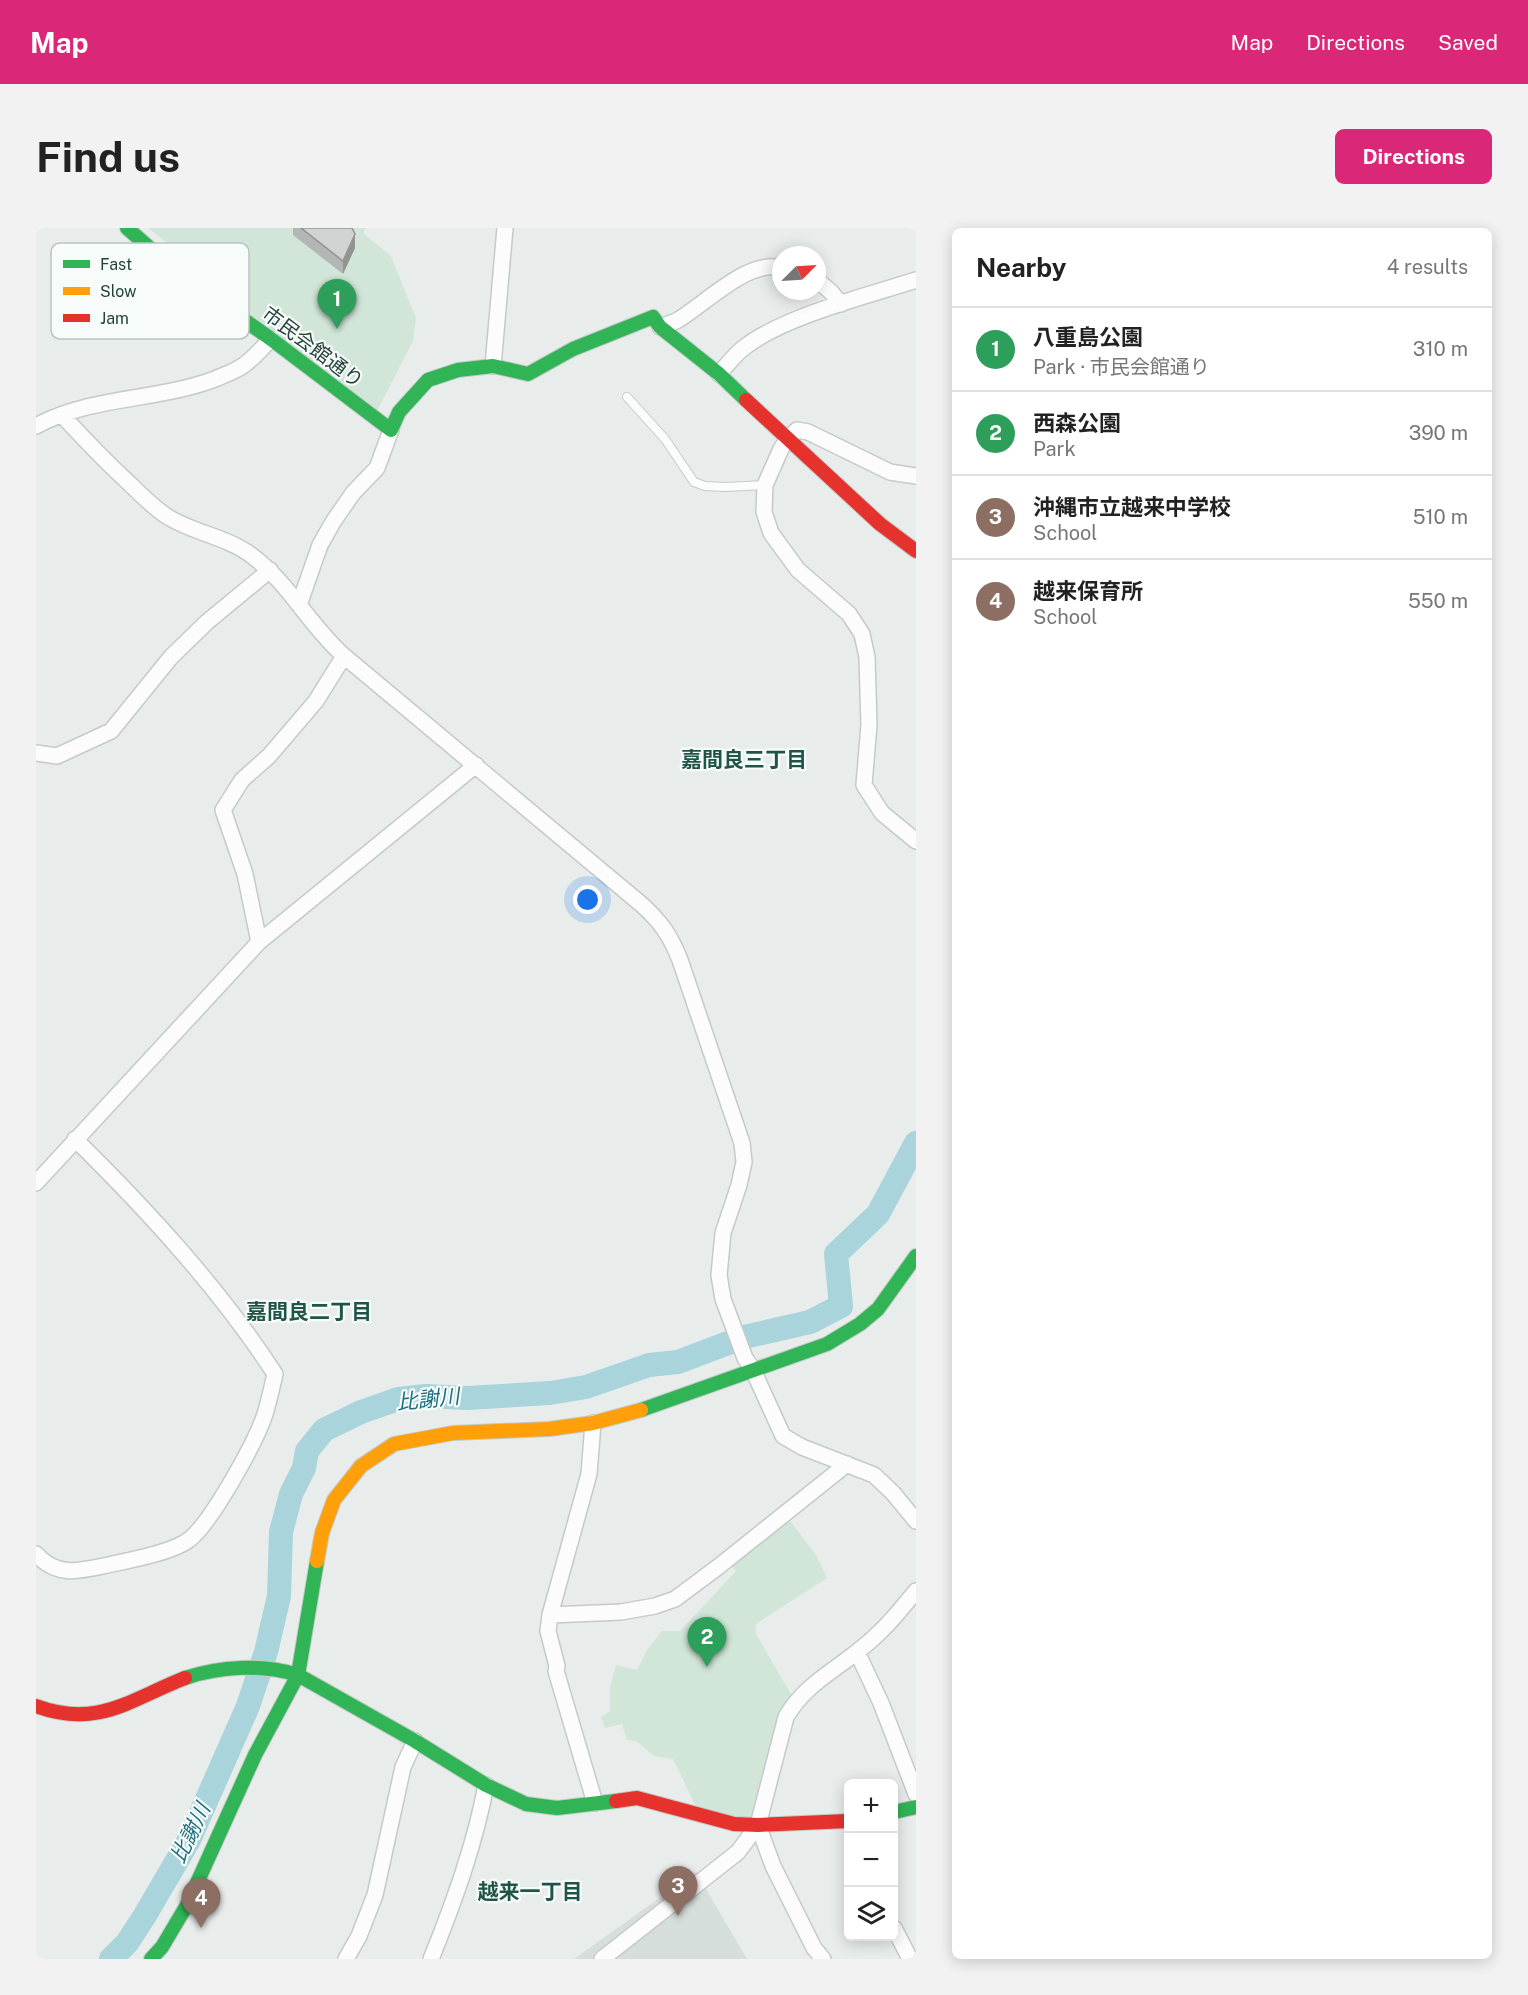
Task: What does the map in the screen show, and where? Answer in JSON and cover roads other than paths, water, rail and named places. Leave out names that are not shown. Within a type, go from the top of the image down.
[{"type":"street","name":"市民会館通り","points":[[127,228],[144,243]]},
{"type":"street","points":[[493,366],[505,228]]},
{"type":"street","points":[[660,327],[676,321],[740,278],[758,269],[772,266]]},
{"type":"street","points":[[719,374],[741,350],[768,333],[804,317],[916,280]]},
{"type":"street","points":[[826,288],[841,304]]},
{"type":"street","points":[[299,605],[320,544],[353,493],[377,468],[399,412],[428,380],[458,370],[493,366],[528,374],[573,349],[653,317],[660,327],[719,374],[880,524],[916,551]]},
{"type":"street","name":"市民会館通り","points":[[249,323],[391,430]]},
{"type":"street","points":[[36,426],[98,404],[170,393],[204,383],[244,365],[271,339]]},
{"type":"street","points":[[62,415],[107,463],[168,517],[250,554],[270,570],[294,595],[304,614],[327,641],[655,917],[670,937],[742,1143],[744,1162],[723,1233],[719,1275],[723,1299],[749,1364],[783,1436],[802,1447],[874,1475],[894,1493],[916,1521]]},
{"type":"street","points":[[916,477],[890,472],[808,432],[797,430],[781,449],[765,485],[764,512],[771,533],[798,570],[849,614],[862,634],[867,657],[869,724],[864,785],[882,813],[916,841]]},
{"type":"street","points":[[36,753],[57,756],[111,731],[171,657],[207,622],[270,570]]},
{"type":"street","points":[[259,942],[244,874],[223,810],[242,780],[269,756],[316,701],[344,656]]},
{"type":"street","points":[[36,1183],[259,942],[476,765]]},
{"type":"street","points":[[36,1554],[45,1564],[59,1570],[90,1569],[156,1554],[189,1541],[207,1522],[245,1456],[265,1415],[275,1374],[254,1341],[212,1287],[124,1187],[75,1139]]},
{"type":"street","points":[[151,1959],[162,1947],[186,1905],[292,1673],[322,1533],[334,1500],[361,1466],[394,1444],[418,1437],[453,1433],[549,1429],[593,1423],[640,1410],[749,1364],[827,1344],[860,1324],[878,1309],[916,1256]]},
{"type":"street","points":[[593,1423],[589,1474],[550,1615],[548,1630],[557,1666],[556,1671],[595,1803]]},
{"type":"street","points":[[550,1615],[621,1612],[655,1606],[675,1599],[847,1464]]},
{"type":"street","points":[[602,1959],[738,1852],[758,1825],[786,1717],[795,1701],[858,1652],[902,1611],[916,1591]]},
{"type":"street","points":[[858,1652],[881,1703],[916,1794]]},
{"type":"street","points":[[36,1706],[92,1715],[134,1703],[189,1677],[255,1667],[292,1673],[415,1741],[486,1785],[526,1804],[557,1808],[637,1798],[734,1824],[844,1821]]},
{"type":"street","points":[[346,1959],[359,1936],[375,1896],[403,1767],[415,1741]]},
{"type":"street","points":[[431,1959],[470,1851],[479,1822],[486,1785]]},
{"type":"street","points":[[898,1811],[916,1807]]},
{"type":"street","points":[[758,1825],[773,1866],[814,1948],[823,1959]]},
{"type":"street","points":[[898,1936],[910,1959]]},
{"type":"lane","points":[[627,397],[665,439],[694,482],[705,486],[725,487],[765,485]]},
{"type":"waterway","name":"比謝川","points":[[111,1959],[127,1943],[189,1840],[248,1706],[266,1652],[279,1596],[281,1532],[291,1494],[304,1468],[307,1451],[324,1430],[361,1412],[398,1399],[426,1396],[468,1398],[550,1393],[586,1387],[649,1365],[678,1362],[744,1337],[810,1322],[841,1306],[836,1254],[878,1214],[916,1143]]},
{"type":"place","name":"八重島公園","points":[[337,329]]},
{"type":"place","name":"西森公園","points":[[707,1667]]},
{"type":"place","name":"沖縄市立越来中学校","points":[[678,1916]]},
{"type":"place","name":"越来保育所","points":[[201,1928]]},
{"type":"district","name":"嘉間良三丁目","points":[[744,759]]},
{"type":"district","name":"嘉間良二丁目","points":[[309,1311]]},
{"type":"district","name":"越来一丁目","points":[[530,1891]]}]
